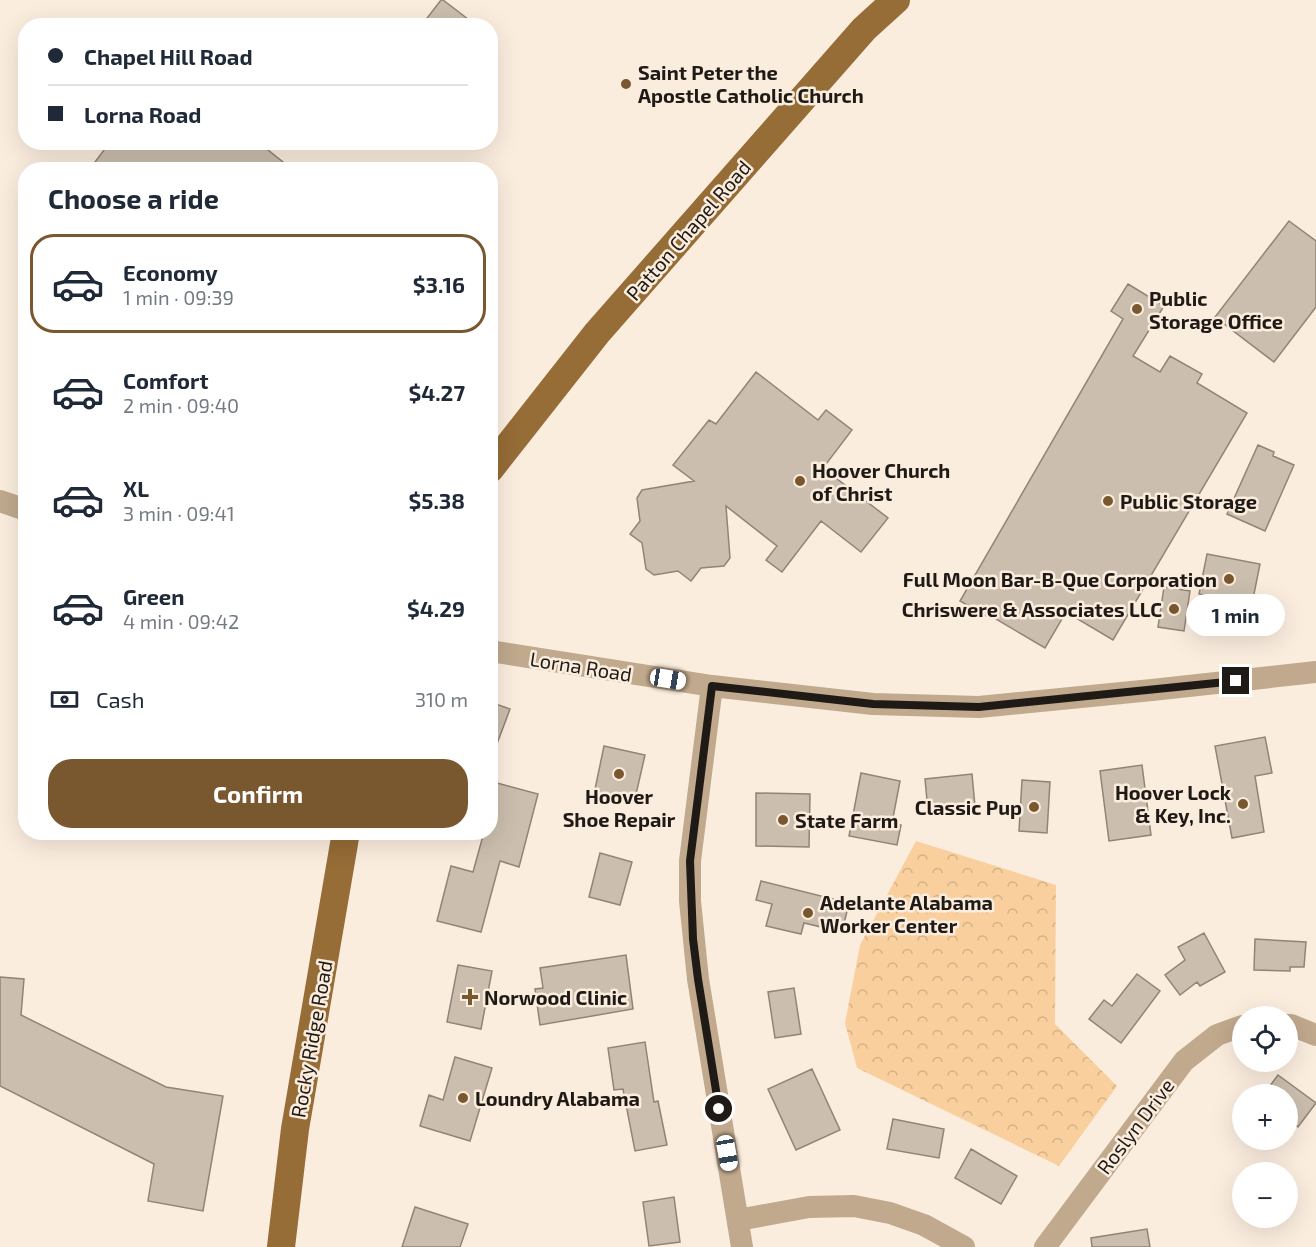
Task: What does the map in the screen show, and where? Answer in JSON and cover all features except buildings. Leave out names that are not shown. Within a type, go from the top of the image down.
[{"type":"main road","name":"Patton Chapel Road","points":[[498,459],[604,325],[864,29],[896,0]]},
{"type":"main road","name":"Rocky Ridge Road","points":[[281,1247],[295,1129],[345,840]]},
{"type":"street","points":[[0,501],[18,507]]},
{"type":"street","name":"Lorna Road","points":[[498,649],[712,686],[873,704],[979,707],[1316,672]]},
{"type":"street","points":[[712,686],[690,861],[690,901],[698,979],[742,1247]]},
{"type":"street","points":[[1298,1028],[1316,1035]]},
{"type":"street","name":"Roslyn Drive","points":[[1046,1247],[1184,1061],[1217,1035],[1232,1030]]},
{"type":"street","points":[[738,1220],[809,1207],[854,1206],[890,1213],[924,1225],[964,1247]]},
{"type":"green space","points":[[916,841],[1056,885],[1055,1024],[1117,1086],[1059,1166],[857,1068],[845,1023],[860,945]]},
{"type":"place","name":"Saint Peter the Apostle Catholic Church","points":[[626,84]]},
{"type":"place","name":"Public Storage Office","points":[[1137,309]]},
{"type":"place","name":"Hoover Church of Christ","points":[[800,481]]},
{"type":"place","name":"Public Storage","points":[[1108,501]]},
{"type":"place","name":"Full Moon Bar-B-Que Corporation","points":[[1229,579]]},
{"type":"place","name":"Chriswere & Associates LLC","points":[[1174,609]]},
{"type":"place","name":"Hoover Shoe Repair","points":[[619,774]]},
{"type":"place","name":"Hoover Lock & Key, Inc.","points":[[1243,804]]},
{"type":"place","name":"Classic Pup","points":[[1034,807]]},
{"type":"place","name":"State Farm","points":[[783,820]]},
{"type":"place","name":"Adelante Alabama Worker Center","points":[[808,913]]},
{"type":"place","name":"Norwood Clinic","points":[[470,997]]},
{"type":"place","name":"Loundry Alabama","points":[[463,1098]]},
{"type":"route","points":[[719,1109],[698,979],[690,901],[690,861],[712,686],[873,704],[979,707],[1236,681]]}]
